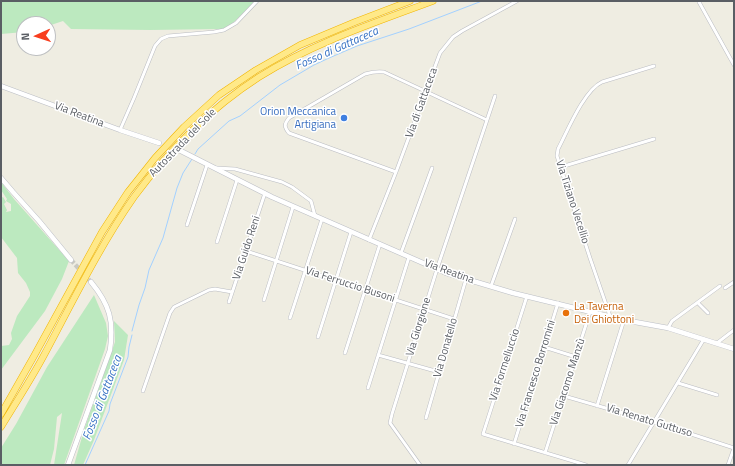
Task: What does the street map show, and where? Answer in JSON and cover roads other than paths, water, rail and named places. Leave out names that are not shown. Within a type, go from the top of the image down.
[{"type":"highway","name":"Autostrada del Sole","points":[[1,414],[38,350],[102,232],[155,158],[184,127],[219,95],[256,70],[300,45],[410,1]]},
{"type":"highway","name":"Autostrada del Sole","points":[[1,427],[42,359],[91,267],[134,198],[160,164],[189,134],[222,103],[259,77],[304,52],[357,29],[433,1]]},
{"type":"street","points":[[120,130],[155,46],[161,38],[224,30],[236,23],[257,1]]},
{"type":"street","name":"Via di Gattaceca","points":[[369,240],[440,53],[453,37],[517,1]]},
{"type":"street","points":[[699,2],[734,65]]},
{"type":"street","name":"Via Tiziano Vecellio","points":[[610,316],[557,156],[558,149],[579,107],[595,87],[602,82],[654,66]]},
{"type":"street","points":[[396,172],[290,133],[286,129],[286,121],[370,72],[378,71],[384,72],[487,120]]},
{"type":"street","name":"Via Reatina","points":[[1,86],[158,143]]},
{"type":"street","name":"Via Giorgione","points":[[420,465],[390,423],[438,269],[495,96]]},
{"type":"street","points":[[561,167],[654,139]]},
{"type":"street","name":"Via Reatina","points":[[179,150],[264,193],[446,273],[590,312],[668,328],[734,349]]},
{"type":"street","points":[[188,225],[207,164]]},
{"type":"street","points":[[213,167],[235,169],[282,182],[292,187],[311,201],[315,216]]},
{"type":"street","points":[[401,253],[432,168]]},
{"type":"street","points":[[1,178],[71,260]]},
{"type":"street","points":[[217,242],[237,180]]},
{"type":"street","name":"Via Guido Reni","points":[[229,302],[264,193]]},
{"type":"street","points":[[264,300],[293,206]]},
{"type":"street","points":[[290,318],[322,219]]},
{"type":"street","points":[[491,286],[515,219]]},
{"type":"street","points":[[318,337],[351,232]]},
{"type":"street","points":[[345,353],[380,244]]},
{"type":"street","name":"Via Ferruccio Busoni","points":[[246,251],[454,319]]},
{"type":"street","points":[[368,388],[409,257]]},
{"type":"street","name":"Via Donatello","points":[[426,418],[466,279]]},
{"type":"street","points":[[68,465],[110,350],[112,329],[108,310],[100,293],[91,282]]},
{"type":"street","points":[[725,288],[734,282]]},
{"type":"street","points":[[668,328],[672,321],[720,286]]},
{"type":"street","points":[[143,391],[170,313],[174,307],[209,290],[215,289],[232,292]]},
{"type":"street","name":"Via Formelluccio","points":[[514,444],[483,434],[527,296]]},
{"type":"street","points":[[698,302],[708,313]]},
{"type":"street","name":"Via Francesco Borromini","points":[[514,444],[558,303]]},
{"type":"street","name":"Via Giacomo Manzù","points":[[545,453],[590,312]]},
{"type":"street","points":[[597,406],[624,320]]},
{"type":"street","points":[[717,343],[734,330]]},
{"type":"street","points":[[628,465],[704,339]]},
{"type":"street","points":[[544,347],[576,357]]},
{"type":"street","points":[[378,355],[439,372]]},
{"type":"street","points":[[678,383],[717,395]]},
{"type":"street","name":"Via Renato Guttuso","points":[[564,396],[734,447]]},
{"type":"street","points":[[514,444],[586,465]]},
{"type":"street","points":[[728,465],[734,447]]},
{"type":"waterway","name":"Fosso di Gattaceca","points":[[195,154],[198,149],[229,121],[240,116],[280,85],[314,65],[357,46],[409,29],[482,1]]},
{"type":"waterway","name":"Fosso di Gattaceca","points":[[132,331],[149,270],[163,238],[177,188],[183,173],[192,159]]},
{"type":"waterway","name":"Fosso di Gattaceca","points":[[85,465],[109,411],[110,404],[128,357],[132,335]]},
{"type":"tunnel","points":[[71,260],[91,282]]},
{"type":"place","name":"Orion Meccanica Artigiana","points":[[344,118]]},
{"type":"place","name":"La Taverna Dei Ghiottoni","points":[[566,313]]}]
